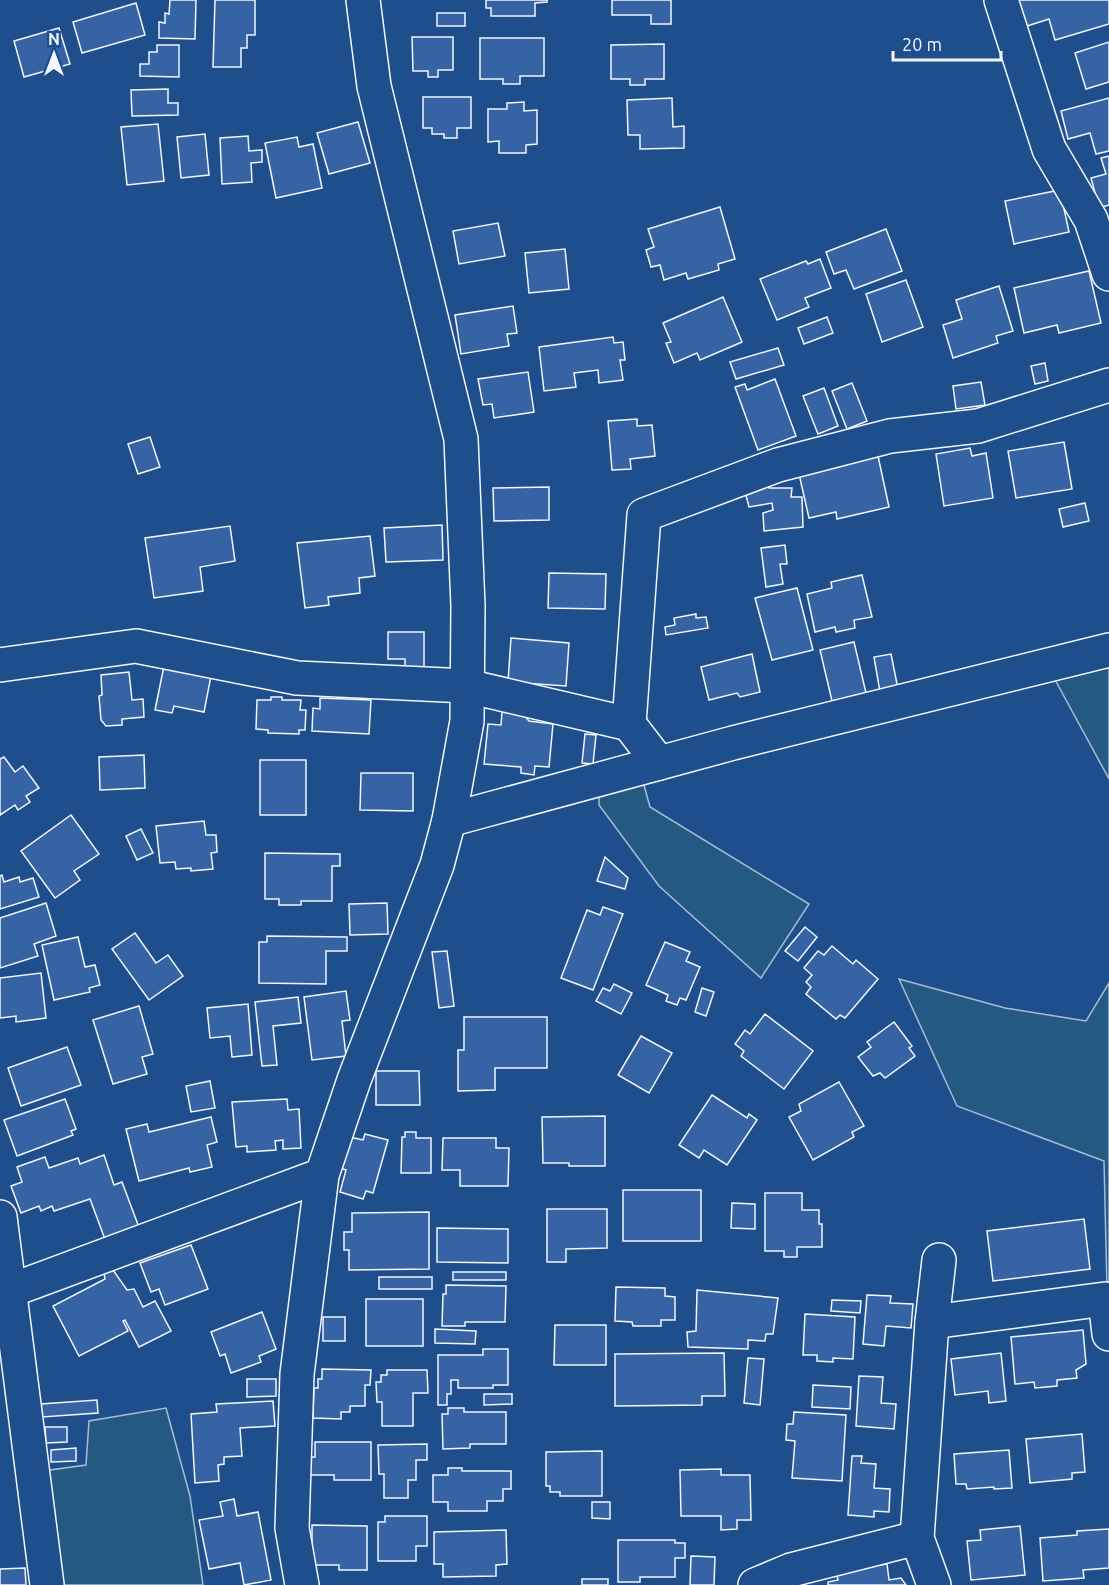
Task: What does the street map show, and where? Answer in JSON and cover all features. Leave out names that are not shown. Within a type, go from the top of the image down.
[{"type":"street","points":[[302,1585],[292,1528],[297,1374],[322,1174],[354,1080],[437,865],[449,820],[467,721],[468,606],[461,440],[375,86],[363,0]]},
{"type":"street","points":[[1001,0],[1049,149],[1091,220],[1109,274]]},
{"type":"street","points":[[629,724],[644,515],[778,465],[890,436],[978,426],[1109,385]]},
{"type":"street","points":[[0,664],[136,646],[297,678],[467,686],[629,724],[659,763]]},
{"type":"street","points":[[449,820],[733,743],[1109,650]]},
{"type":"street","points":[[9,1291],[322,1174]]},
{"type":"street","points":[[0,1217],[47,1585]]},
{"type":"street","points":[[934,1585],[917,1538],[932,1322],[939,1260]]},
{"type":"street","points":[[932,1322],[1105,1299],[1109,1334]]},
{"type":"street","points":[[754,1585],[791,1570],[917,1538]]},
{"type":"shaded area","points":[[1109,662],[1109,779],[1053,676]]},
{"type":"shaded area","points":[[642,778],[650,807],[809,904],[761,978],[659,886],[599,805],[599,793]]},
{"type":"shaded area","points":[[899,979],[1005,1008],[1086,1021],[1109,983],[1109,1290],[1107,1290],[1104,1161],[957,1106]]},
{"type":"shaded area","points":[[166,1408],[190,1496],[203,1585],[58,1585],[43,1471],[86,1465],[89,1421]]},
{"type":"building","points":[[170,0],[196,0],[195,39],[159,38],[159,22],[165,23],[165,13],[169,14]]},
{"type":"building","points":[[215,0],[255,0],[255,35],[247,35],[247,48],[241,48],[241,67],[213,67]]},
{"type":"building","points":[[486,0],[547,0],[547,2],[535,3],[535,16],[491,16],[491,8],[486,8]]},
{"type":"building","points":[[612,0],[671,0],[671,24],[651,24],[651,15],[612,15]]},
{"type":"building","points":[[1016,0],[1109,0],[1109,24],[1055,40],[1049,19],[1024,27]]},
{"type":"building","points":[[136,3],[145,35],[82,53],[73,22]]},
{"type":"building","points":[[437,13],[465,13],[465,26],[437,26]]},
{"type":"building","points":[[59,28],[70,64],[24,77],[14,41]]},
{"type":"building","points":[[412,37],[453,37],[453,70],[438,70],[438,77],[428,77],[428,71],[413,71]]},
{"type":"building","points":[[480,38],[544,38],[544,76],[520,76],[520,84],[503,84],[503,79],[480,79]]},
{"type":"building","points":[[1109,42],[1109,82],[1086,89],[1075,53]]},
{"type":"building","points":[[664,44],[664,79],[645,79],[645,85],[630,85],[630,79],[611,79],[611,45]]},
{"type":"building","points":[[157,45],[179,45],[179,77],[140,76],[140,64],[149,64],[149,52],[157,52]]},
{"type":"building","points":[[168,89],[168,103],[178,103],[178,115],[132,116],[131,90]]},
{"type":"building","points":[[423,97],[471,97],[471,128],[457,128],[457,138],[444,138],[444,134],[432,134],[432,128],[423,128]]},
{"type":"building","points":[[672,98],[673,127],[684,126],[684,148],[640,149],[640,135],[628,135],[627,100]]},
{"type":"building","points":[[1109,98],[1109,151],[1096,154],[1090,133],[1068,139],[1061,111]]},
{"type":"building","points":[[524,102],[524,111],[537,110],[537,144],[526,145],[526,153],[499,153],[499,141],[488,142],[488,109],[507,109],[507,103]]},
{"type":"building","points":[[358,122],[370,163],[329,174],[317,133]]},
{"type":"building","points":[[158,124],[164,181],[127,185],[121,127]]},
{"type":"building","points":[[205,134],[209,175],[181,178],[177,137]]},
{"type":"building","points":[[248,136],[249,151],[262,150],[262,162],[251,163],[252,182],[222,184],[220,138]]},
{"type":"building","points":[[297,137],[299,147],[313,144],[322,188],[276,198],[265,143]]},
{"type":"building","points":[[1109,156],[1109,205],[1099,208],[1091,178],[1106,174],[1101,158]]},
{"type":"building","points":[[1060,190],[1069,232],[1014,244],[1005,201]]},
{"type":"building","points":[[720,207],[735,259],[718,264],[719,270],[688,279],[686,273],[664,280],[660,265],[651,267],[646,250],[654,247],[648,229]]},
{"type":"building","points":[[498,223],[505,256],[459,264],[453,231]]},
{"type":"building","points":[[886,229],[902,271],[854,289],[846,270],[834,274],[826,252]]},
{"type":"building","points":[[565,249],[569,289],[529,293],[525,253]]},
{"type":"building","points":[[820,259],[831,288],[805,298],[809,307],[777,320],[760,279],[806,261],[808,264]]},
{"type":"building","points":[[1089,271],[1101,323],[1059,333],[1057,325],[1024,333],[1014,288]]},
{"type":"building","points":[[906,280],[923,327],[882,342],[866,294]]},
{"type":"building","points":[[999,286],[1013,331],[996,336],[998,343],[953,358],[943,325],[962,319],[956,300]]},
{"type":"building","points":[[723,297],[742,342],[700,360],[697,353],[674,363],[666,343],[671,342],[663,323]]},
{"type":"building","points":[[513,306],[517,333],[507,334],[509,346],[461,354],[455,315]]},
{"type":"building","points":[[827,317],[833,333],[804,344],[798,328]]},
{"type":"building","points":[[613,337],[614,343],[623,342],[625,360],[620,360],[623,380],[599,383],[598,370],[574,373],[576,387],[544,391],[539,347]]},
{"type":"building","points":[[778,348],[784,365],[736,379],[730,362]]},
{"type":"building","points":[[1045,363],[1048,381],[1035,384],[1031,366]]},
{"type":"building","points":[[528,372],[534,412],[494,418],[492,404],[483,405],[478,379]]},
{"type":"building","points":[[775,379],[796,436],[758,450],[735,387],[745,384],[747,390]]},
{"type":"building","points":[[981,382],[985,405],[956,409],[953,386]]},
{"type":"building","points":[[852,383],[867,421],[847,429],[832,391]]},
{"type":"building","points":[[824,388],[838,426],[818,434],[803,396]]},
{"type":"building","points":[[637,419],[637,426],[652,425],[655,456],[630,459],[631,469],[612,470],[608,421]]},
{"type":"building","points":[[150,437],[160,467],[138,474],[128,444]]},
{"type":"building","points":[[1064,442],[1072,489],[1016,498],[1008,451]]},
{"type":"building","points":[[970,448],[972,456],[986,453],[993,498],[944,506],[936,454]]},
{"type":"building","points":[[878,456],[889,507],[837,519],[836,512],[809,518],[799,474]]},
{"type":"building","points":[[766,480],[769,488],[792,488],[791,497],[802,497],[803,527],[764,531],[763,513],[773,510],[772,503],[749,507],[744,488]]},
{"type":"building","points":[[549,487],[549,520],[494,521],[493,488]]},
{"type":"building","points":[[1085,503],[1089,521],[1063,527],[1059,509]]},
{"type":"building","points":[[442,525],[443,560],[386,562],[384,528]]},
{"type":"building","points":[[230,526],[235,561],[200,567],[203,591],[154,598],[145,538]]},
{"type":"building","points":[[370,536],[375,576],[359,578],[360,593],[328,597],[329,605],[305,608],[297,543]]},
{"type":"building","points":[[785,545],[787,564],[780,564],[783,584],[766,587],[761,548]]},
{"type":"building","points":[[549,573],[606,574],[605,609],[548,608]]},
{"type":"building","points":[[862,575],[872,617],[854,620],[855,628],[836,632],[835,627],[815,632],[807,594],[832,588],[831,582]]},
{"type":"building","points":[[797,588],[813,650],[772,660],[755,598]]},
{"type":"building","points":[[696,614],[696,618],[706,617],[708,628],[666,635],[665,627],[675,625],[674,618]]},
{"type":"building","points":[[388,632],[424,632],[424,667],[405,668],[405,659],[388,659]]},
{"type":"building","points":[[511,638],[569,643],[566,686],[508,682]]},
{"type":"building","points":[[854,642],[866,693],[832,701],[820,650]]},
{"type":"building","points":[[752,654],[760,692],[740,697],[737,693],[709,700],[701,667]]},
{"type":"building","points":[[891,654],[898,689],[880,692],[874,657]]},
{"type":"building","points":[[164,666],[211,676],[204,712],[174,706],[172,713],[155,710]]},
{"type":"building","points":[[129,672],[132,700],[143,699],[144,717],[122,719],[122,725],[106,726],[101,720],[99,696],[102,695],[101,675]]},
{"type":"building","points":[[271,697],[282,697],[282,700],[301,700],[300,710],[306,710],[305,730],[299,730],[299,734],[268,733],[268,730],[256,729],[257,700],[271,700]]},
{"type":"building","points":[[320,698],[371,700],[369,734],[312,731],[313,708],[320,709]]},
{"type":"building","points":[[502,712],[524,715],[529,721],[553,724],[549,767],[535,766],[534,775],[521,773],[521,767],[484,764],[488,724],[501,725]]},
{"type":"building","points":[[585,734],[596,735],[593,764],[582,763]]},
{"type":"building","points":[[144,755],[145,788],[100,790],[99,757]]},
{"type":"building","points":[[4,757],[15,772],[23,766],[39,788],[26,796],[30,802],[18,810],[15,805],[0,815],[0,759]]},
{"type":"building","points":[[260,760],[306,760],[306,815],[260,815]]},
{"type":"building","points":[[361,773],[413,773],[413,811],[360,810]]},
{"type":"building","points":[[71,815],[99,854],[74,871],[80,880],[55,898],[21,851]]},
{"type":"building","points":[[204,821],[206,835],[216,835],[217,852],[211,853],[213,869],[191,871],[191,868],[176,869],[175,862],[160,863],[156,826]]},
{"type":"building","points":[[141,829],[153,853],[137,860],[126,836]]},
{"type":"building","points":[[265,853],[340,854],[340,866],[332,866],[332,901],[301,901],[301,905],[279,905],[279,899],[265,899]]},
{"type":"building","points":[[605,857],[628,878],[625,889],[597,881]]},
{"type":"building","points":[[2,875],[4,882],[19,877],[20,882],[33,878],[39,897],[0,909],[0,876]]},
{"type":"building","points":[[46,903],[56,936],[34,944],[38,956],[0,968],[0,918]]},
{"type":"building","points":[[387,903],[388,934],[350,935],[349,904]]},
{"type":"building","points":[[603,907],[623,914],[593,990],[561,978],[587,910],[600,915]]},
{"type":"building","points":[[805,927],[817,937],[798,961],[785,951]]},
{"type":"building","points":[[135,933],[156,963],[168,955],[183,976],[149,1000],[112,949]]},
{"type":"building","points":[[267,936],[347,937],[347,951],[326,951],[326,984],[259,983],[259,942],[267,942]]},
{"type":"building","points":[[78,937],[85,967],[95,965],[100,985],[89,988],[90,992],[54,1000],[42,945]]},
{"type":"building","points":[[665,942],[690,952],[686,961],[700,967],[686,1000],[680,998],[677,1005],[666,1001],[668,995],[646,985]]},
{"type":"building","points":[[832,946],[853,964],[856,960],[878,979],[845,1018],[840,1015],[836,1019],[806,994],[811,987],[806,982],[812,975],[804,968],[818,951],[824,955]]},
{"type":"building","points":[[447,951],[454,1006],[439,1008],[432,952]]},
{"type":"building","points":[[41,973],[46,1018],[16,1022],[16,1016],[0,1018],[0,978]]},
{"type":"building","points":[[614,984],[632,993],[621,1014],[596,1001],[603,988],[610,991]]},
{"type":"building","points":[[702,988],[714,992],[706,1016],[695,1012]]},
{"type":"building","points":[[346,991],[350,1020],[342,1021],[346,1056],[312,1060],[304,997]]},
{"type":"building","points":[[298,997],[301,1023],[273,1026],[277,1065],[262,1066],[255,1002]]},
{"type":"building","points":[[248,1004],[252,1055],[232,1057],[230,1036],[210,1038],[207,1008]]},
{"type":"building","points":[[139,1006],[153,1054],[142,1057],[147,1074],[113,1084],[93,1020]]},
{"type":"building","points":[[765,1014],[813,1051],[784,1089],[741,1056],[744,1051],[735,1044],[745,1030],[750,1034]]},
{"type":"building","points":[[464,1017],[547,1017],[547,1068],[495,1068],[495,1090],[458,1091],[458,1050],[464,1050]]},
{"type":"building","points":[[894,1022],[912,1046],[909,1048],[915,1056],[885,1078],[880,1073],[873,1076],[858,1057],[871,1047],[867,1042]]},
{"type":"building","points":[[641,1036],[672,1053],[649,1093],[618,1075]]},
{"type":"building","points":[[67,1047],[81,1085],[21,1106],[8,1068]]},
{"type":"building","points":[[376,1071],[419,1071],[420,1105],[376,1105]]},
{"type":"building","points":[[210,1081],[215,1108],[191,1112],[186,1086]]},
{"type":"building","points":[[839,1082],[864,1126],[852,1132],[854,1137],[813,1160],[789,1117],[801,1111],[799,1104]]},
{"type":"building","points":[[712,1095],[747,1118],[749,1114],[757,1120],[727,1165],[704,1150],[699,1158],[679,1145]]},
{"type":"building","points":[[65,1099],[76,1129],[71,1131],[73,1135],[17,1156],[4,1120]]},
{"type":"building","points":[[287,1099],[288,1110],[299,1109],[301,1148],[283,1149],[283,1140],[275,1141],[276,1150],[247,1152],[247,1146],[236,1147],[232,1102]]},
{"type":"building","points":[[605,1116],[605,1166],[543,1163],[542,1117]]},
{"type":"building","points":[[211,1117],[217,1142],[207,1145],[212,1167],[190,1172],[189,1168],[139,1181],[126,1129],[147,1124],[149,1132]]},
{"type":"building","points":[[405,1132],[416,1132],[416,1138],[431,1138],[431,1173],[401,1173],[402,1137],[405,1137]]},
{"type":"building","points":[[365,1134],[388,1140],[373,1193],[366,1191],[363,1199],[340,1192],[346,1170],[340,1168],[349,1137],[363,1140]]},
{"type":"building","points":[[443,1138],[496,1138],[496,1148],[509,1148],[508,1186],[460,1186],[460,1170],[442,1170]]},
{"type":"building","points":[[104,1155],[114,1185],[122,1182],[140,1230],[106,1242],[90,1199],[54,1211],[52,1206],[41,1211],[39,1206],[21,1213],[11,1186],[22,1182],[17,1167],[45,1157],[49,1168],[78,1158],[80,1164]]},
{"type":"building","points":[[623,1190],[701,1190],[701,1241],[623,1241]]},
{"type":"building","points":[[765,1193],[802,1193],[802,1210],[819,1210],[819,1224],[822,1224],[822,1247],[797,1247],[797,1257],[784,1257],[784,1251],[765,1251]]},
{"type":"building","points":[[732,1203],[755,1204],[755,1229],[731,1228]]},
{"type":"building","points":[[547,1209],[607,1209],[607,1248],[566,1249],[566,1262],[547,1262]]},
{"type":"building","points":[[429,1212],[429,1269],[349,1270],[349,1250],[344,1250],[344,1232],[352,1232],[352,1213]]},
{"type":"building","points":[[1084,1219],[1090,1269],[993,1281],[987,1231]]},
{"type":"building","points":[[437,1228],[508,1229],[508,1263],[437,1262]]},
{"type":"building","points":[[191,1245],[208,1289],[165,1305],[159,1289],[151,1292],[140,1263]]},
{"type":"building","points":[[113,1270],[127,1290],[134,1289],[143,1307],[155,1301],[171,1331],[139,1347],[125,1320],[123,1321],[128,1331],[79,1356],[53,1306],[105,1279],[104,1272]]},
{"type":"building","points":[[453,1272],[506,1272],[506,1280],[453,1280]]},
{"type":"building","points":[[379,1277],[432,1277],[432,1289],[379,1289]]},
{"type":"building","points":[[446,1285],[506,1286],[505,1322],[465,1322],[465,1326],[442,1326],[443,1294],[446,1294]]},
{"type":"building","points":[[616,1287],[665,1288],[665,1296],[675,1297],[675,1320],[661,1320],[661,1326],[633,1326],[632,1322],[615,1321]]},
{"type":"building","points":[[697,1290],[778,1298],[773,1334],[766,1334],[765,1341],[748,1340],[748,1349],[688,1347],[687,1332],[696,1331]]},
{"type":"building","points":[[867,1295],[891,1296],[890,1303],[913,1304],[911,1328],[886,1326],[884,1346],[863,1344]]},
{"type":"building","points":[[366,1299],[423,1299],[423,1346],[366,1346]]},
{"type":"building","points":[[832,1300],[861,1301],[860,1313],[831,1311]]},
{"type":"building","points":[[262,1312],[276,1349],[259,1356],[261,1362],[231,1373],[225,1354],[220,1356],[211,1332]]},
{"type":"building","points":[[805,1314],[855,1317],[853,1359],[833,1358],[833,1362],[817,1361],[817,1355],[803,1355]]},
{"type":"building","points":[[323,1317],[345,1317],[345,1341],[323,1341]]},
{"type":"building","points":[[555,1325],[606,1325],[606,1365],[554,1365]]},
{"type":"building","points":[[435,1329],[476,1331],[475,1344],[435,1343]]},
{"type":"building","points":[[1083,1330],[1086,1364],[1076,1370],[1077,1378],[1057,1380],[1057,1386],[1035,1388],[1034,1382],[1015,1384],[1011,1337]]},
{"type":"building","points":[[483,1349],[508,1349],[508,1385],[493,1385],[493,1388],[458,1388],[458,1380],[451,1380],[451,1394],[447,1394],[447,1405],[438,1405],[438,1355],[483,1355]]},
{"type":"building","points":[[724,1353],[725,1396],[702,1396],[702,1405],[615,1406],[615,1354]]},
{"type":"building","points":[[1001,1353],[1006,1401],[989,1403],[988,1391],[955,1395],[951,1359]]},
{"type":"building","points":[[748,1358],[764,1359],[760,1405],[744,1403]]},
{"type":"building","points":[[322,1369],[371,1370],[370,1385],[365,1385],[365,1406],[350,1406],[350,1412],[341,1412],[341,1419],[313,1418],[314,1388],[318,1388],[318,1379],[322,1379]]},
{"type":"building","points":[[387,1370],[427,1370],[428,1393],[413,1393],[413,1426],[382,1426],[382,1402],[377,1402],[376,1382],[381,1382],[381,1375],[387,1375]]},
{"type":"building","points":[[859,1376],[883,1377],[881,1403],[896,1404],[894,1429],[856,1426]]},
{"type":"building","points":[[247,1379],[276,1379],[276,1396],[247,1397]]},
{"type":"building","points":[[813,1385],[851,1387],[850,1409],[812,1407]]},
{"type":"building","points":[[484,1394],[512,1394],[512,1404],[484,1405]]},
{"type":"building","points":[[97,1400],[98,1413],[42,1417],[41,1404]]},
{"type":"building","points":[[273,1401],[275,1426],[240,1428],[242,1456],[224,1457],[224,1464],[218,1465],[219,1481],[195,1483],[191,1414],[217,1412],[216,1404]]},
{"type":"building","points":[[448,1408],[464,1408],[464,1412],[506,1412],[506,1444],[470,1444],[470,1448],[443,1449],[442,1414],[448,1414]]},
{"type":"building","points":[[794,1412],[846,1415],[842,1481],[792,1478],[795,1441],[786,1440],[787,1424],[793,1424]]},
{"type":"building","points":[[45,1427],[67,1427],[67,1442],[46,1443]]},
{"type":"building","points":[[1082,1434],[1085,1472],[1072,1473],[1072,1479],[1030,1483],[1026,1439]]},
{"type":"building","points":[[315,1442],[371,1442],[371,1480],[334,1480],[334,1475],[306,1475],[306,1457],[315,1457]]},
{"type":"building","points":[[427,1444],[427,1460],[416,1460],[416,1480],[408,1480],[408,1498],[384,1498],[384,1474],[379,1474],[378,1445]]},
{"type":"building","points":[[76,1448],[76,1461],[51,1462],[51,1450]]},
{"type":"building","points":[[1009,1450],[1012,1488],[967,1489],[966,1484],[956,1484],[954,1454]]},
{"type":"building","points":[[602,1451],[602,1496],[560,1496],[560,1492],[550,1492],[550,1486],[546,1486],[546,1452]]},
{"type":"building","points":[[852,1456],[862,1456],[861,1463],[876,1464],[874,1488],[890,1489],[889,1512],[874,1511],[874,1517],[848,1515]]},
{"type":"building","points":[[448,1468],[462,1468],[462,1471],[511,1471],[511,1489],[503,1489],[503,1501],[487,1501],[487,1511],[448,1511],[448,1502],[433,1502],[433,1475],[448,1475]]},
{"type":"building","points":[[721,1469],[721,1475],[750,1475],[751,1520],[737,1520],[737,1529],[721,1530],[721,1516],[681,1516],[680,1470]]},
{"type":"building","points":[[234,1499],[237,1516],[258,1512],[271,1580],[244,1585],[240,1563],[209,1569],[199,1520],[223,1516],[220,1502]]},
{"type":"building","points":[[592,1502],[610,1502],[610,1519],[592,1518]]},
{"type":"building","points":[[385,1516],[427,1516],[427,1546],[416,1546],[416,1561],[378,1561],[378,1522],[385,1522]]},
{"type":"building","points":[[312,1525],[367,1526],[367,1570],[339,1570],[339,1565],[312,1565]]},
{"type":"building","points":[[1020,1526],[1025,1575],[971,1580],[967,1541],[981,1540],[980,1530]]},
{"type":"building","points":[[1109,1529],[1109,1568],[1083,1570],[1084,1578],[1043,1581],[1040,1538],[1077,1535],[1077,1531]]},
{"type":"building","points":[[506,1530],[507,1564],[496,1565],[496,1576],[443,1577],[443,1564],[434,1564],[434,1532]]},
{"type":"building","points":[[618,1540],[675,1540],[675,1543],[685,1543],[685,1558],[675,1558],[675,1577],[640,1577],[640,1582],[618,1582]]},
{"type":"building","points":[[691,1556],[715,1557],[714,1585],[690,1585]]},
{"type":"building","points":[[887,1564],[889,1580],[901,1578],[906,1585],[828,1585],[828,1582],[838,1580],[836,1571]]},
{"type":"building","points":[[25,1568],[26,1585],[0,1585],[0,1569]]},
{"type":"building","points":[[582,1579],[608,1579],[608,1585],[582,1585]]}]
